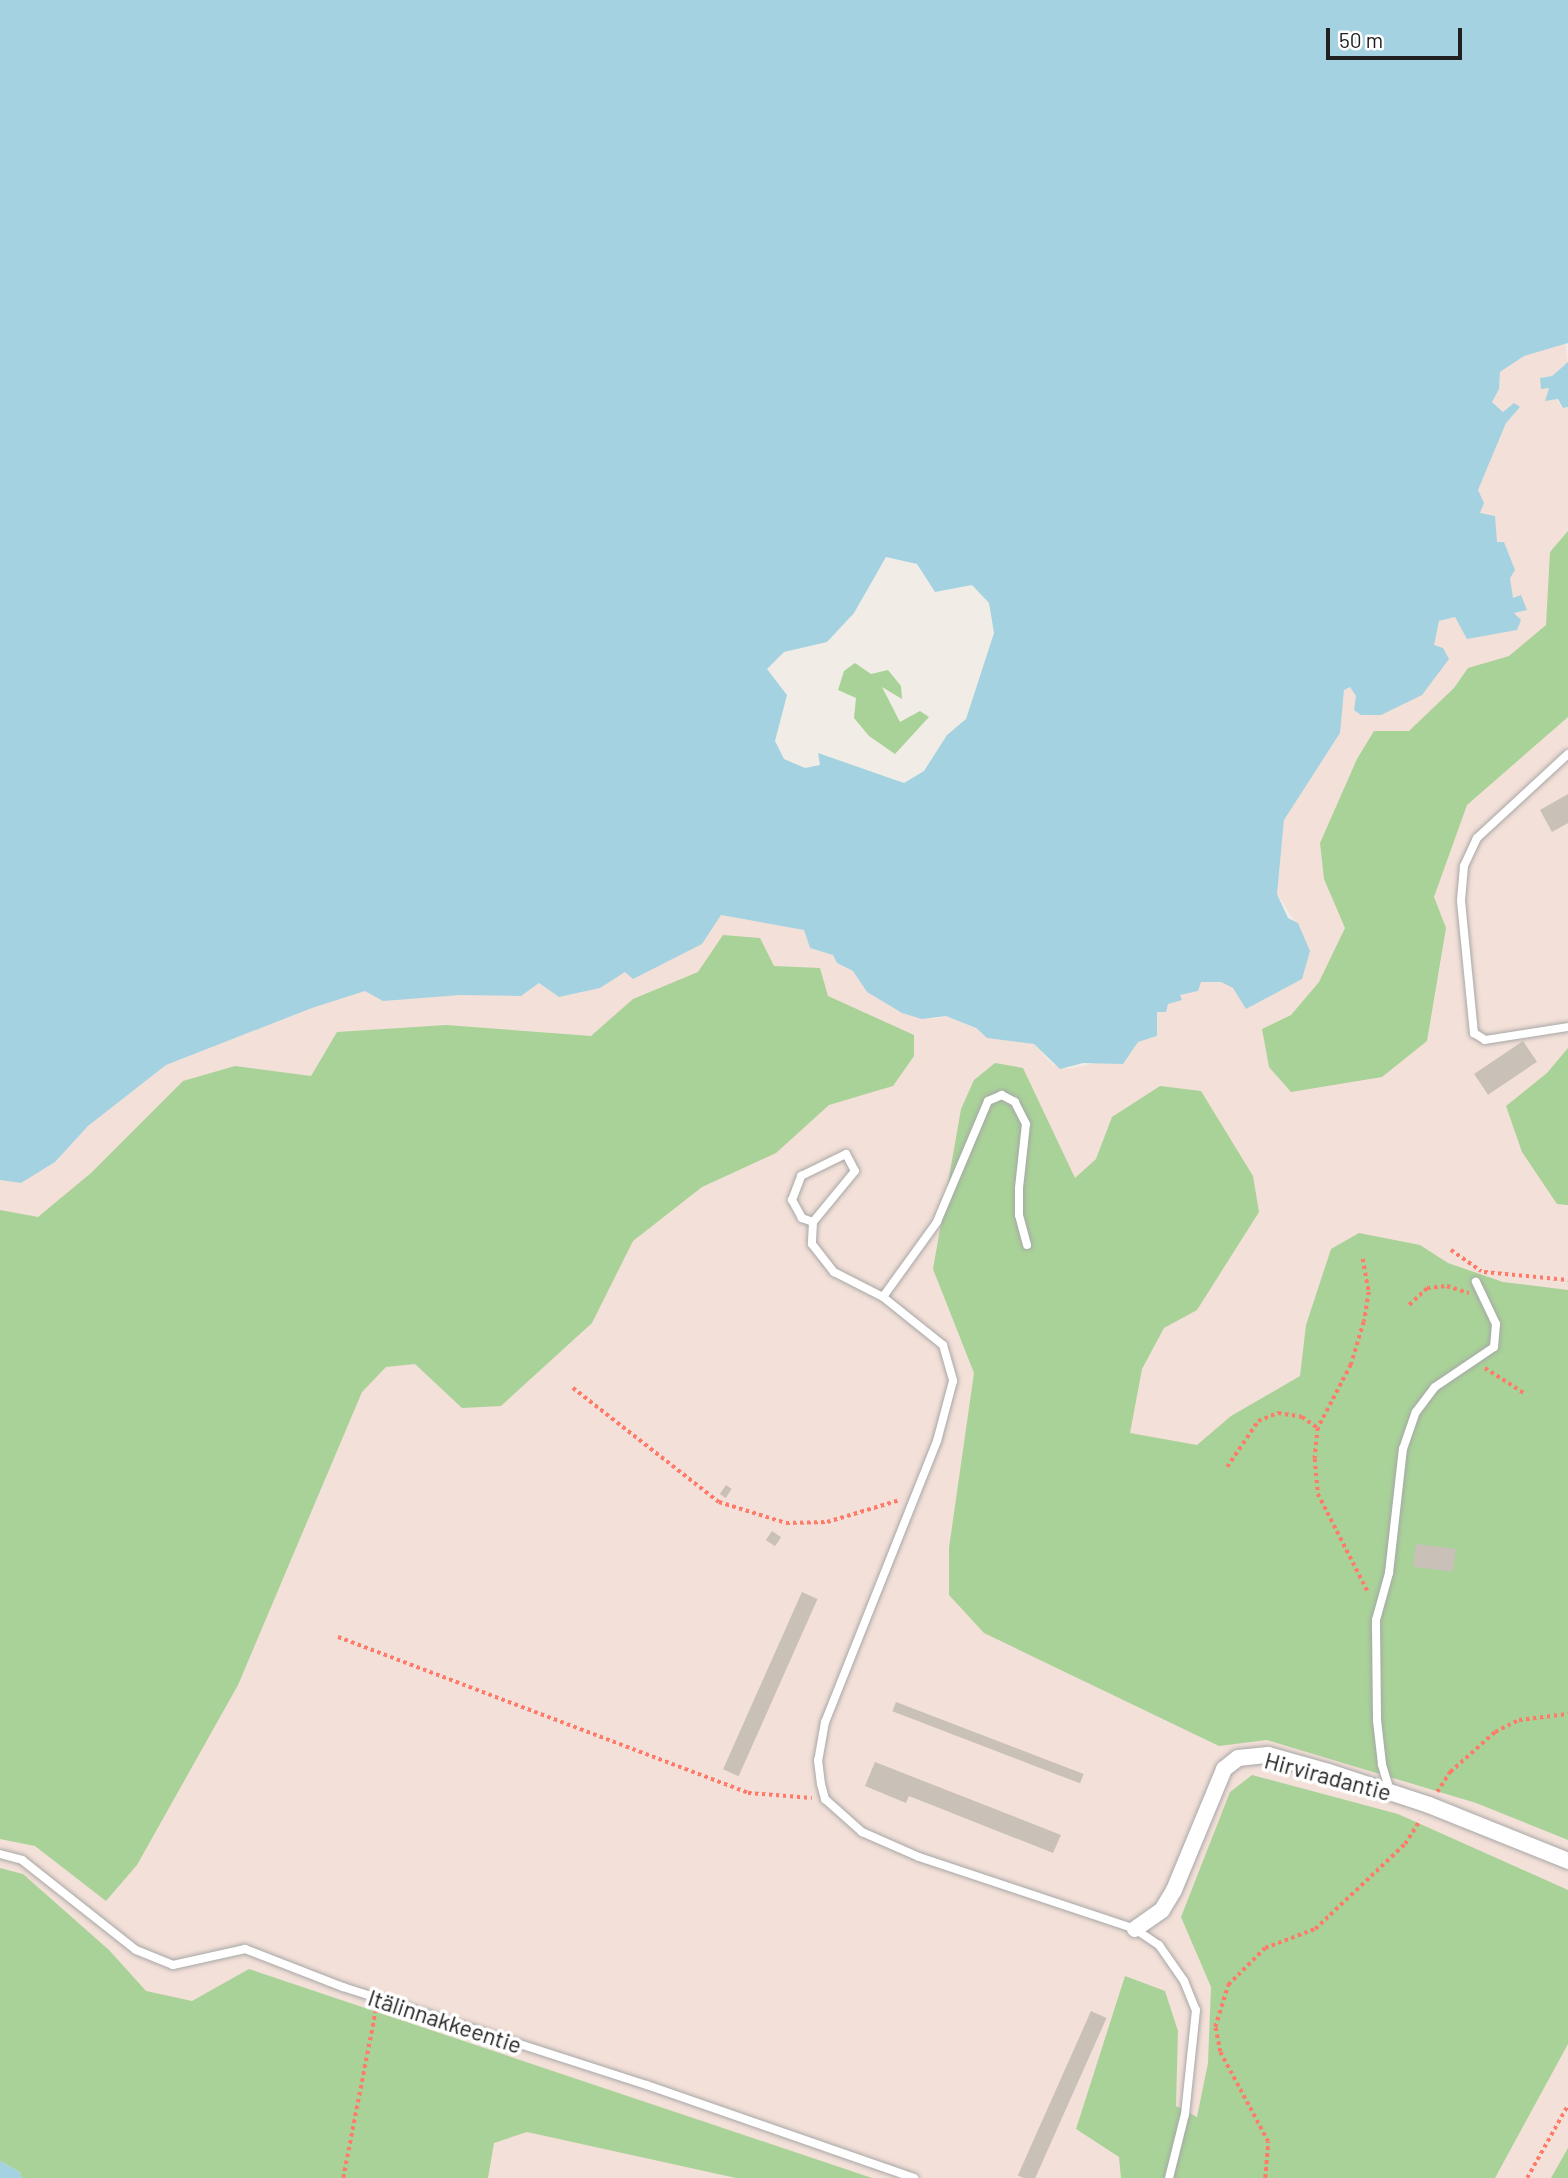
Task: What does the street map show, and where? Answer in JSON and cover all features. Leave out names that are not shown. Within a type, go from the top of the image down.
[{"type":"street","name":"Hirviradantie","points":[[1135,1929],[1162,1910],[1174,1890],[1224,1769],[1238,1758],[1268,1755],[1390,1791],[1568,1861]]},
{"type":"lane","points":[[1568,754],[1477,838],[1464,866],[1461,901],[1474,1033],[1485,1040],[1568,1027]]},
{"type":"lane","points":[[883,1297],[937,1222],[988,1101],[1002,1096],[1015,1102],[1026,1125],[1018,1188],[1019,1215],[1027,1245]]},
{"type":"lane","points":[[813,1222],[802,1218],[792,1200],[801,1176],[846,1154],[855,1171],[813,1222],[812,1244],[834,1272],[883,1297],[943,1345],[953,1381],[915,1495],[825,1721],[818,1760],[825,1799],[862,1832],[919,1857],[1135,1929],[1159,1945],[1184,1981],[1196,2010],[1185,2114],[1168,2178]]},
{"type":"lane","points":[[1390,1791],[1377,1720],[1376,1620],[1389,1573],[1403,1449],[1416,1412],[1457,1369],[1477,1363],[1494,1347],[1496,1324],[1476,1282]]},
{"type":"lane","name":"Itälinnakkeentie","points":[[0,1854],[22,1860],[136,1950],[173,1965],[245,1949],[378,1998],[647,2085],[914,2178]]},
{"type":"path","points":[[1451,1250],[1482,1272],[1495,1270],[1568,1280]]},
{"type":"path","points":[[1363,1259],[1369,1292],[1364,1322],[1352,1365],[1318,1428],[1318,1494],[1366,1586],[1376,1620]]},
{"type":"path","points":[[1476,1282],[1482,1272]]},
{"type":"path","points":[[1409,1305],[1427,1288],[1447,1286],[1485,1298]]},
{"type":"path","points":[[1477,1363],[1524,1393]]},
{"type":"path","points":[[573,1388],[719,1502],[786,1522],[827,1522],[915,1495]]},
{"type":"path","points":[[1227,1467],[1258,1421],[1278,1413],[1302,1417],[1318,1428]]},
{"type":"path","points":[[338,1637],[748,1793],[825,1799]]},
{"type":"path","points":[[1265,2178],[1268,2142],[1220,2052],[1215,2027],[1224,1995],[1246,1962],[1265,1948],[1315,1929],[1405,1844],[1450,1772],[1495,1732],[1519,1720],[1568,1714]]},
{"type":"path","points":[[343,2178],[378,1998]]},
{"type":"path","points":[[1527,2178],[1568,2105]]},
{"type":"shaded area","points":[[1565,341],[1568,362],[1552,376],[1540,378],[1563,408],[1568,407],[1568,2178],[22,2178],[20,2172],[0,2161],[0,1180],[21,1183],[55,1162],[88,1126],[166,1065],[312,1008],[365,991],[520,996],[539,983],[559,997],[600,988],[625,971],[702,944],[720,915],[804,930],[810,948],[833,955],[837,963],[853,971],[867,992],[902,1013],[933,1019],[947,1016],[975,1028],[987,1038],[1034,1044],[1053,1065],[1070,1069],[1126,1055],[1138,1042],[1157,1036],[1157,1012],[1180,995],[1200,982],[1222,982],[1302,932],[1277,894],[1284,820],[1340,733],[1343,690],[1350,687],[1356,696],[1433,645],[1439,621],[1455,617],[1515,618],[1510,578],[1480,513],[1478,490],[1506,423],[1520,407],[1503,412],[1492,401],[1499,389],[1500,372],[1524,356]]},
{"type":"green space","points":[[1568,531],[1568,717],[1467,805],[1434,897],[1446,928],[1427,1041],[1382,1077],[1291,1092],[1269,1067],[1262,1029],[1291,1015],[1319,982],[1345,928],[1324,879],[1320,843],[1357,759],[1374,731],[1409,731],[1454,688],[1468,668],[1509,656],[1546,625],[1550,552]]},
{"type":"green space","points":[[855,663],[871,674],[888,670],[901,686],[902,699],[882,687],[900,722],[920,711],[929,717],[895,754],[869,736],[854,718],[856,698],[838,690],[844,671]]},
{"type":"green space","points":[[723,935],[760,938],[774,966],[820,968],[828,996],[914,1035],[914,1056],[893,1086],[829,1105],[776,1153],[702,1187],[633,1241],[592,1323],[501,1406],[462,1408],[415,1364],[386,1367],[362,1392],[238,1685],[137,1865],[106,1901],[35,1846],[0,1839],[0,1210],[38,1217],[91,1173],[183,1081],[235,1066],[311,1076],[337,1032],[446,1025],[591,1036],[633,999],[698,972]]},
{"type":"green space","points":[[1568,1048],[1568,1205],[1557,1204],[1522,1152],[1506,1106],[1547,1073]]},
{"type":"green space","points":[[995,1063],[1023,1068],[1075,1178],[1096,1159],[1112,1117],[1160,1086],[1201,1091],[1253,1176],[1259,1212],[1197,1310],[1164,1328],[1142,1369],[1130,1433],[1197,1445],[1231,1416],[1300,1376],[1306,1325],[1331,1249],[1359,1233],[1420,1245],[1448,1263],[1503,1282],[1568,1290],[1568,1840],[1476,1803],[1267,1740],[1219,1746],[984,1633],[949,1595],[949,1548],[974,1373],[933,1269],[961,1109],[974,1080]]},
{"type":"green space","points":[[1252,1775],[1398,1814],[1568,1890],[1568,2044],[1495,2178],[1121,2178],[1119,2157],[1076,2129],[1125,1976],[1165,1991],[1178,2031],[1176,2106],[1197,2117],[1208,2063],[1211,1987],[1181,1917],[1230,1792]]},
{"type":"green space","points":[[0,1868],[23,1874],[109,1950],[146,1991],[192,2001],[249,1969],[872,2178],[736,2178],[527,2132],[494,2143],[488,2178],[22,2178],[20,2172],[0,2161]]},
{"type":"green space","points":[[1568,2148],[1568,2178],[1551,2178]]},
{"type":"water","points":[[0,0],[1568,0],[1568,343],[1524,356],[1500,372],[1499,389],[1492,402],[1503,412],[1514,403],[1520,407],[1506,423],[1478,490],[1484,503],[1480,513],[1495,516],[1497,542],[1504,542],[1515,570],[1510,578],[1513,598],[1521,595],[1527,610],[1514,613],[1521,620],[1517,630],[1467,639],[1455,617],[1439,621],[1434,645],[1443,648],[1449,659],[1422,695],[1381,715],[1361,715],[1354,710],[1356,696],[1350,687],[1344,690],[1340,733],[1284,820],[1277,894],[1288,918],[1298,923],[1310,951],[1302,979],[1246,1009],[1233,988],[1221,982],[1201,982],[1198,991],[1180,995],[1182,1000],[1168,1004],[1166,1012],[1157,1012],[1157,1036],[1138,1042],[1123,1064],[1083,1063],[1060,1069],[1034,1044],[987,1038],[976,1028],[946,1016],[922,1019],[902,1013],[867,992],[853,971],[837,963],[833,955],[810,948],[804,930],[721,915],[702,944],[633,979],[625,972],[600,988],[559,997],[539,983],[521,996],[460,995],[383,1001],[365,991],[312,1008],[166,1065],[88,1126],[55,1162],[21,1183],[0,1180]],"holes":[[[886,557],[917,564],[935,592],[972,585],[989,603],[994,633],[966,719],[947,735],[924,771],[904,783],[818,753],[820,765],[805,768],[784,759],[775,741],[787,695],[767,669],[784,652],[827,642],[854,613]]]},
{"type":"water","points":[[1568,362],[1568,407],[1563,408],[1558,399],[1545,401],[1549,388],[1541,389],[1540,378],[1552,376]]},
{"type":"water","points":[[0,2161],[20,2172],[22,2178],[0,2178]]},
{"type":"building","points":[[1568,794],[1568,823],[1552,832],[1540,810]]},
{"type":"building","points":[[1523,1041],[1537,1062],[1488,1095],[1474,1074]]},
{"type":"building","points":[[726,1485],[732,1489],[726,1498],[720,1494]]},
{"type":"building","points":[[772,1531],[781,1537],[775,1546],[766,1540]]},
{"type":"building","points":[[1416,1544],[1456,1549],[1453,1572],[1413,1567]]},
{"type":"building","points":[[802,1592],[818,1599],[739,1776],[723,1769]]},
{"type":"building","points":[[896,1702],[1084,1774],[1080,1783],[892,1711]]},
{"type":"building","points":[[875,1762],[1061,1835],[1053,1853],[909,1796],[906,1803],[865,1786]]},
{"type":"building","points":[[1091,2011],[1107,2018],[1035,2178],[1018,2175]]}]
